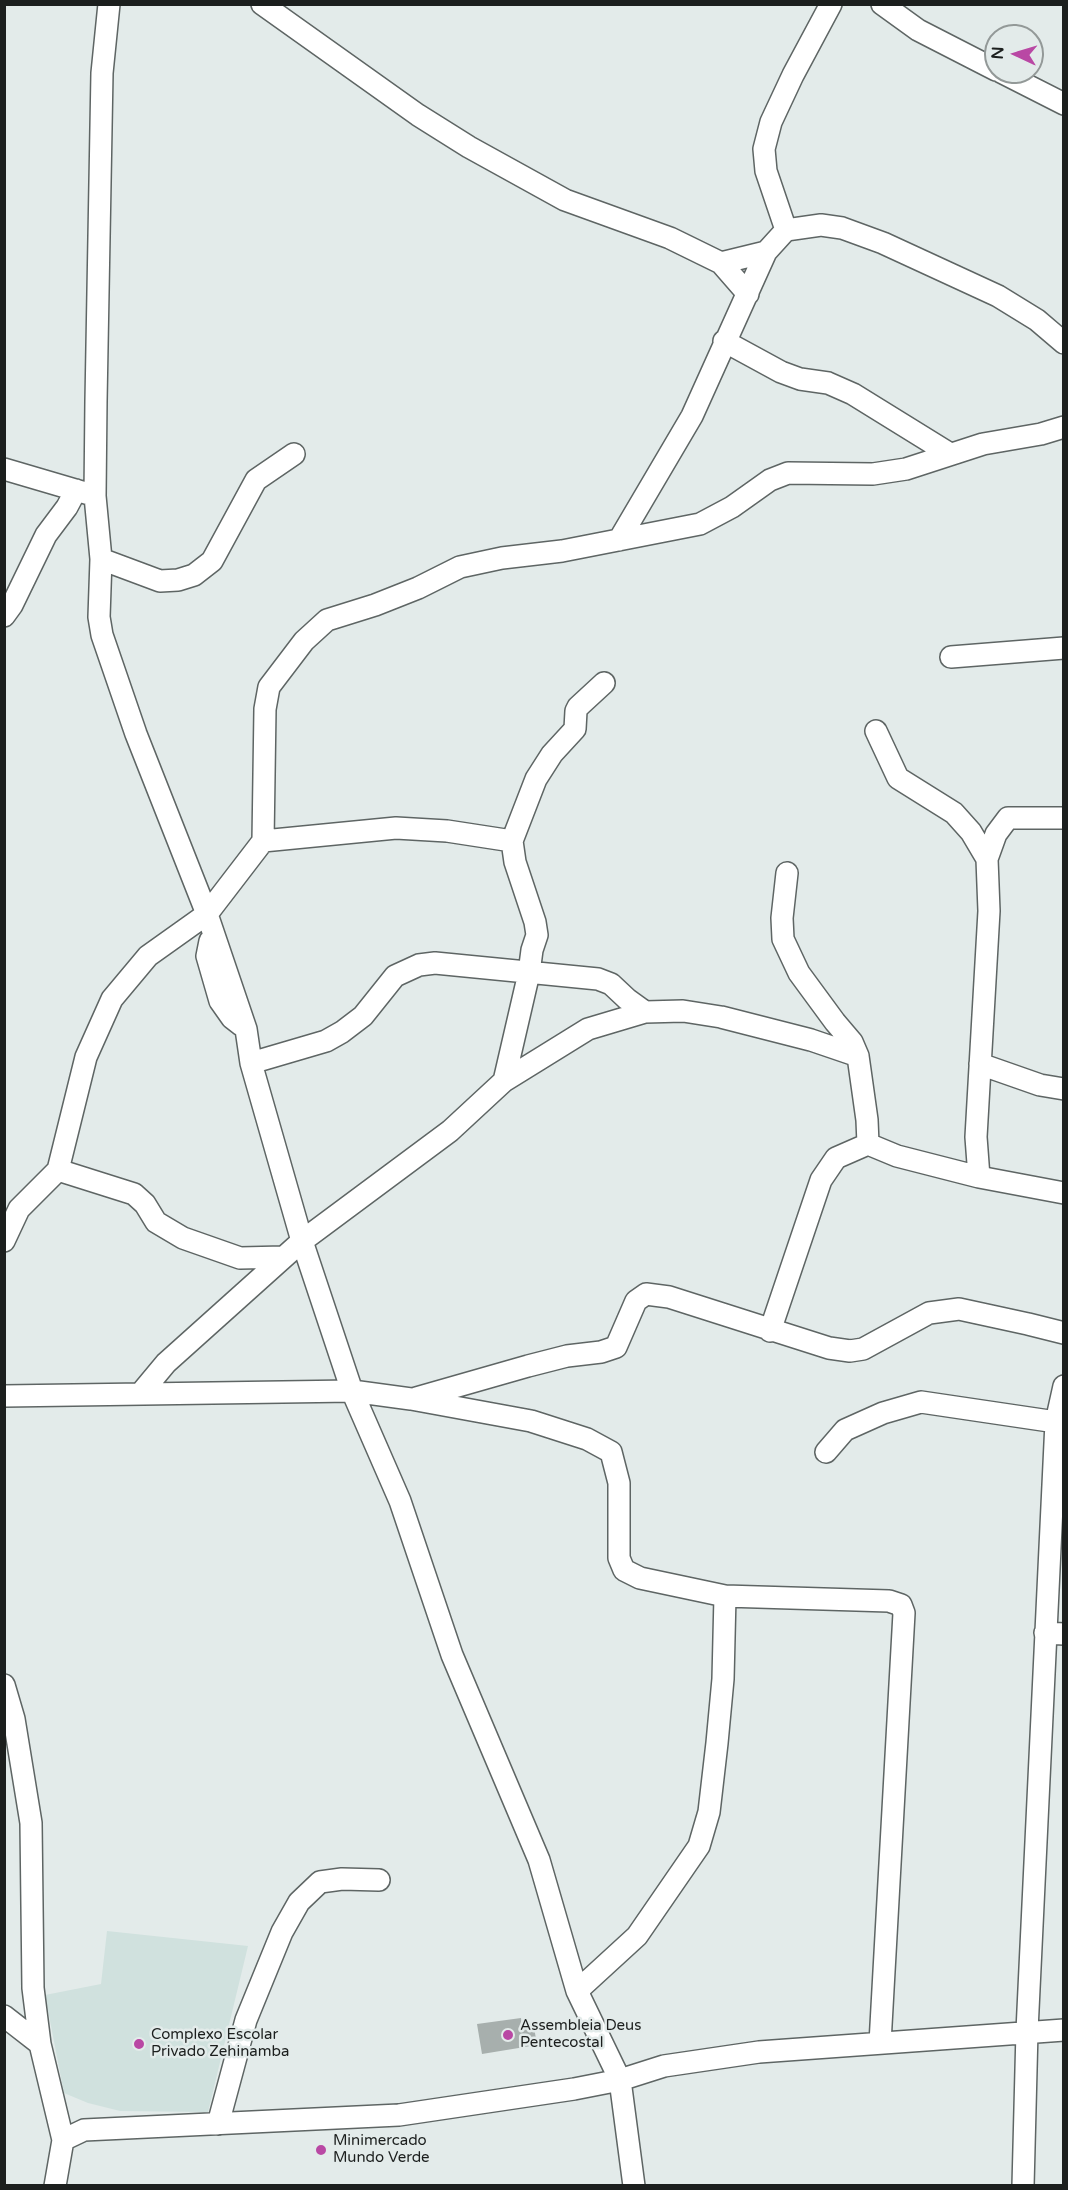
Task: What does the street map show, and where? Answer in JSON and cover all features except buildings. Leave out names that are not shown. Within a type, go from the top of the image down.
[{"type":"street","points":[[109,4],[102,73],[85,493],[101,559],[99,617],[102,635],[136,734],[210,921],[207,956],[220,1002],[232,1018],[246,1029],[251,1063],[302,1241],[352,1391],[400,1501],[452,1655],[539,1860],[578,1990],[620,2080],[634,2186]]},
{"type":"street","points":[[262,4],[418,115],[469,147],[565,200],[670,238],[721,263],[748,294]]},
{"type":"street","points":[[786,231],[766,171],[764,149],[771,122],[831,4]]},
{"type":"street","points":[[882,4],[918,30],[984,64]]},
{"type":"street","points":[[1025,84],[1064,104]]},
{"type":"street","points":[[619,540],[692,416],[766,252],[786,231],[821,225],[842,228],[883,243],[998,296],[1037,320],[1064,343]]},
{"type":"street","points":[[721,263],[766,252]]},
{"type":"street","points":[[724,341],[781,372],[800,379],[828,383],[853,394],[950,454]]},
{"type":"street","points":[[4,1241],[19,1209],[58,1170],[86,1057],[112,999],[148,956],[210,921],[263,841],[265,709],[269,687],[304,640],[327,620],[418,588],[460,567],[502,558],[562,551],[700,524],[732,507],[770,480],[788,473],[873,474],[906,469],[983,444],[1041,434],[1064,427]]},
{"type":"street","points":[[101,559],[160,580],[178,580],[194,575],[212,561],[256,480],[294,454]]},
{"type":"street","points":[[4,469],[85,493]]},
{"type":"street","points":[[4,616],[12,605],[46,536],[67,507],[85,493]]},
{"type":"street","points":[[951,657],[1064,648]]},
{"type":"street","points":[[504,1081],[537,935],[535,922],[515,862],[512,841],[536,779],[552,753],[575,729],[578,707],[604,683]]},
{"type":"street","points":[[876,731],[898,778],[954,813],[971,832],[987,859]]},
{"type":"street","points":[[979,1177],[976,1137],[989,911],[987,859],[996,834],[1008,818],[1064,818]]},
{"type":"street","points":[[263,841],[396,828],[447,831],[512,841]]},
{"type":"street","points":[[787,873],[782,918],[783,939],[799,973],[852,1042],[858,1056],[868,1144]]},
{"type":"street","points":[[251,1063],[326,1041],[342,1032],[363,1016],[395,975],[419,965],[435,963],[598,979],[611,984],[645,1012]]},
{"type":"street","points":[[141,1393],[166,1363],[302,1241],[450,1131],[504,1081],[588,1029],[645,1012],[682,1011],[721,1017],[811,1040],[858,1056]]},
{"type":"street","points":[[980,1064],[1040,1085],[1064,1089]]},
{"type":"street","points":[[770,1331],[821,1180],[836,1158],[868,1144],[897,1156],[979,1177],[1064,1193]]},
{"type":"street","points":[[58,1170],[134,1194],[156,1222],[169,1231],[240,1258],[262,1278]]},
{"type":"street","points":[[240,1258],[284,1257]]},
{"type":"street","points":[[411,1399],[567,1356],[601,1352],[616,1347],[636,1301],[646,1294],[669,1297],[770,1331],[829,1348],[850,1351],[871,1345],[929,1313],[959,1310],[1028,1323],[1064,1333]]},
{"type":"street","points":[[1023,2186],[1027,2031],[1054,1634],[1056,1422],[1064,1386]]},
{"type":"street","points":[[4,1396],[352,1391],[411,1399],[531,1421],[586,1439],[610,1452],[618,1483],[619,1558],[624,1570],[640,1578],[725,1596],[889,1600],[901,1605],[904,1613],[880,2043]]},
{"type":"street","points":[[826,1452],[845,1430],[883,1413],[921,1402],[1056,1422]]},
{"type":"street","points":[[578,1990],[637,1936],[699,1846],[709,1812],[717,1743],[723,1679],[725,1596]]},
{"type":"street","points":[[4,1685],[14,1719],[31,1823],[33,1988],[40,2044],[63,2140],[55,2186]]},
{"type":"street","points":[[218,2124],[246,2020],[282,1932],[299,1902],[320,1882],[342,1879],[379,1880]]},
{"type":"street","points":[[4,2016],[40,2044]]},
{"type":"street","points":[[63,2140],[84,2130],[399,2115],[574,2089],[620,2080],[664,2066],[759,2052],[1064,2030]]},
{"type":"shaded area","name":"Complexo Escolar Privado Zehinamba","points":[[107,1931],[248,1946],[208,2112],[120,2111],[88,2103],[64,2093],[45,1995],[101,1984]]},
{"type":"place","name":"Assembleia Deus Pentecostal","points":[[508,2035]]},
{"type":"place","name":"Complexo Escolar Privado Zehinamba","points":[[139,2044]]},
{"type":"place","name":"Minimercado Mundo Verde","points":[[321,2150]]}]
